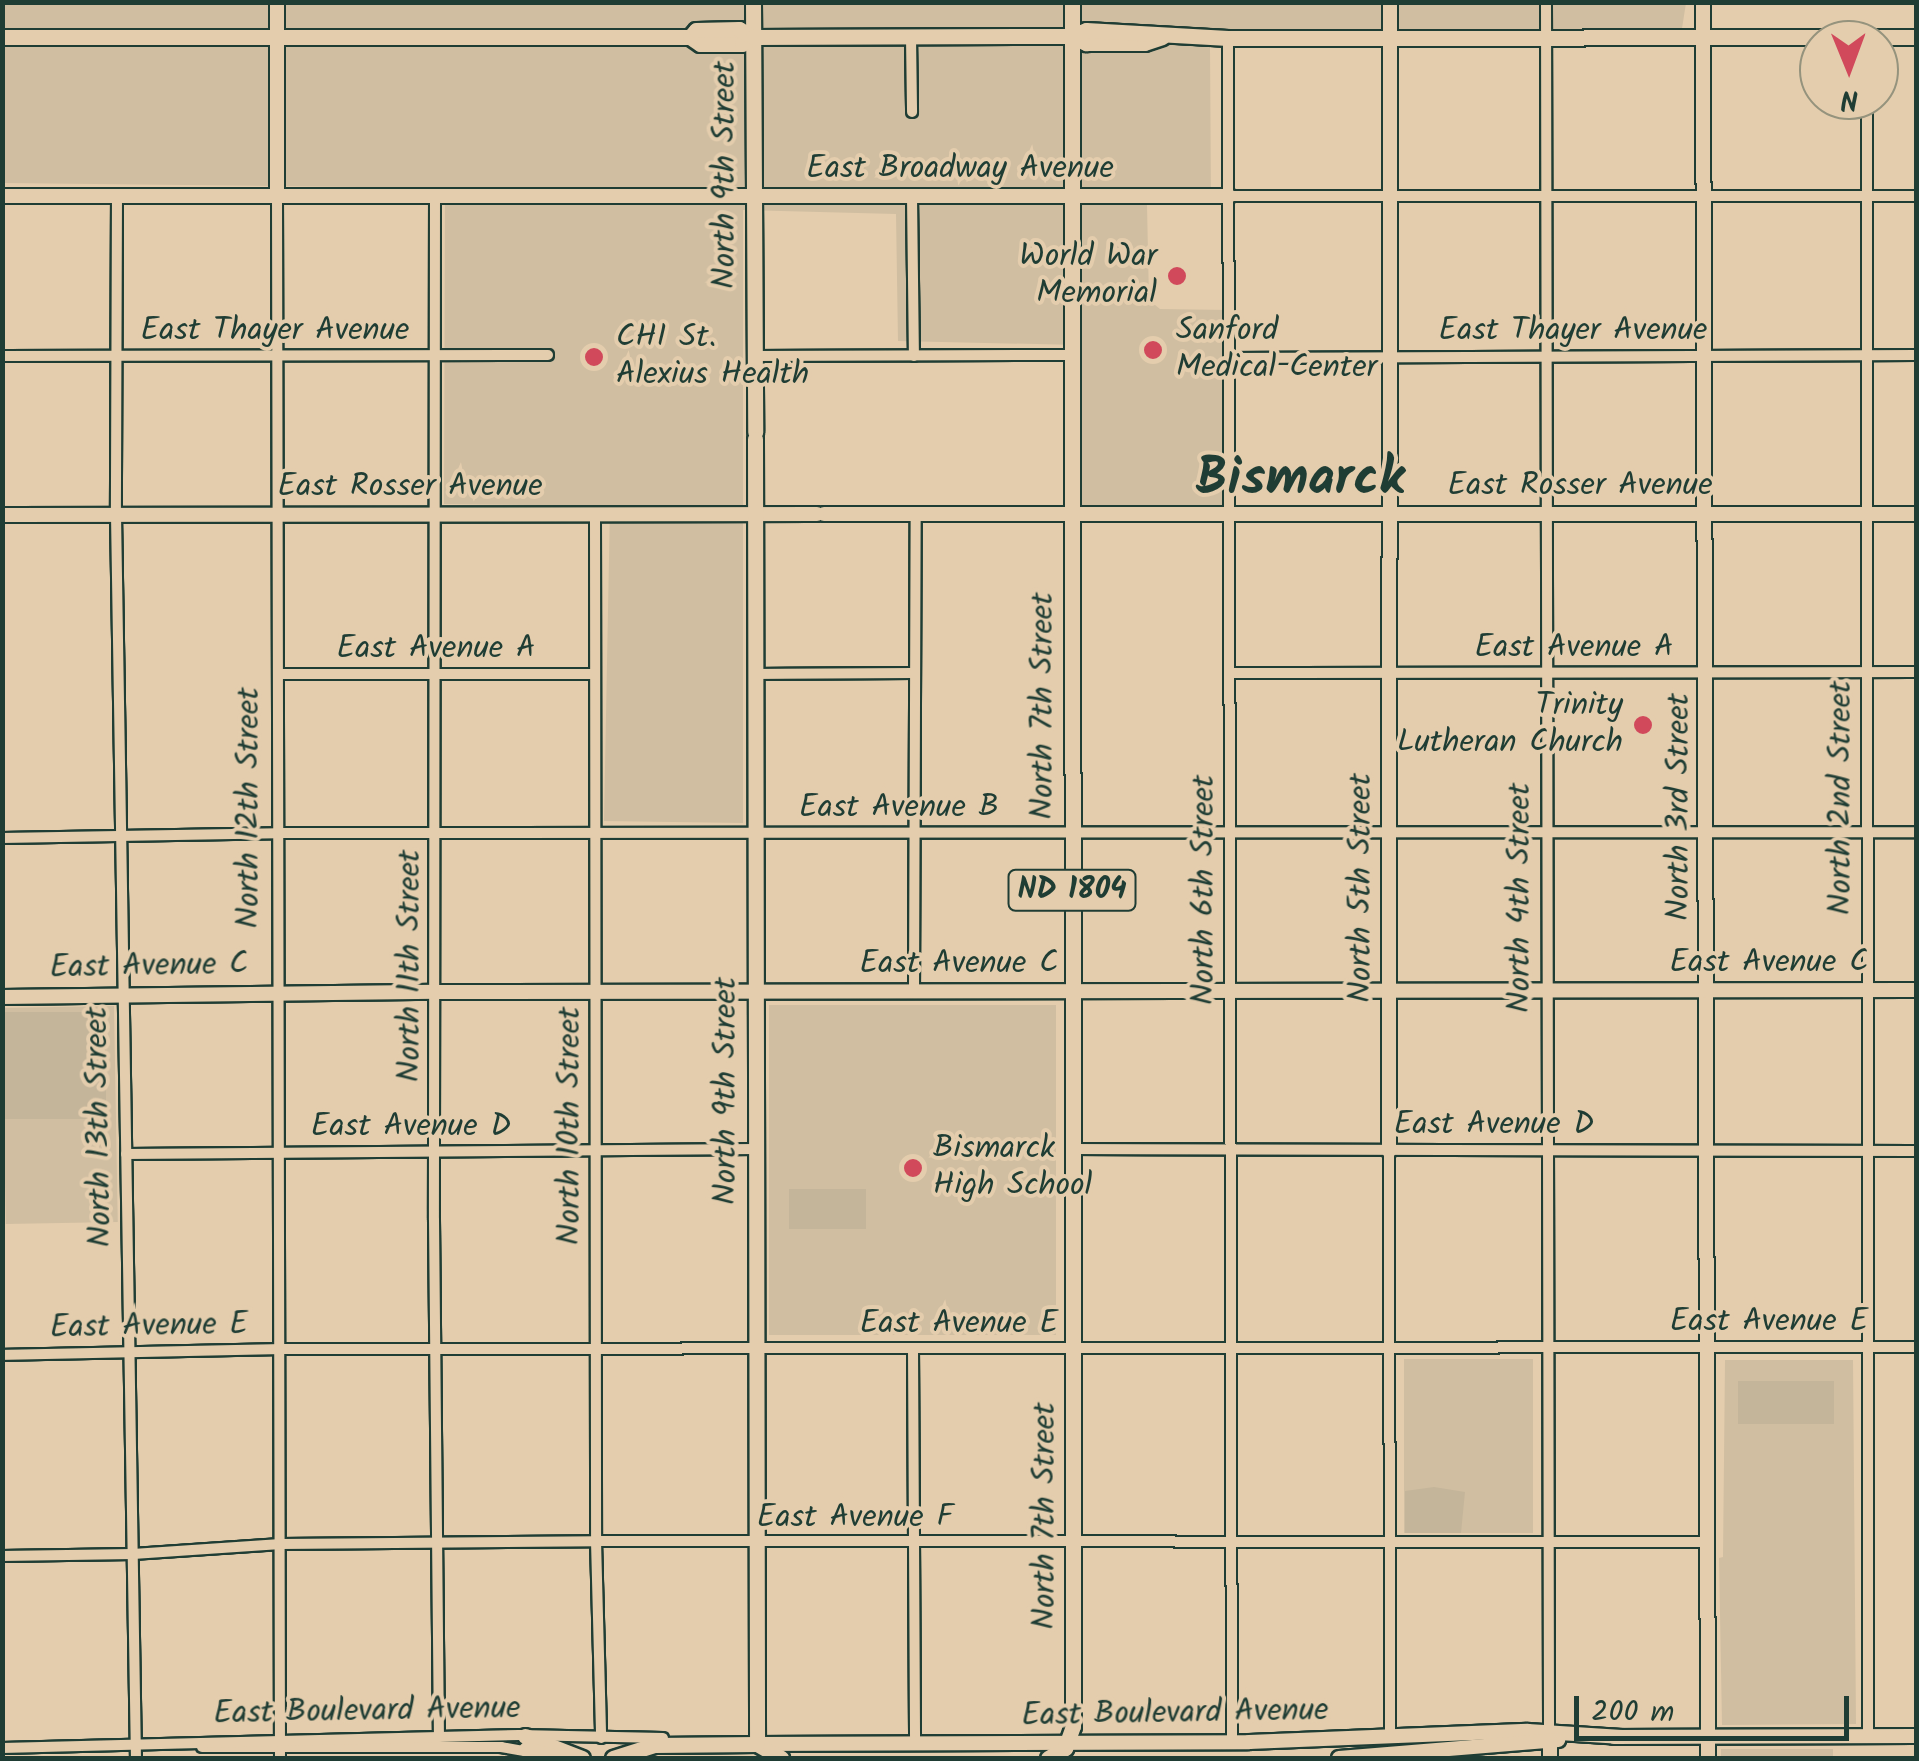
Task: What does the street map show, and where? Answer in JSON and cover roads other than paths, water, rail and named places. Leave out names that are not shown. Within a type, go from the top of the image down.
[{"type":"main road","name":"North 9th Street","points":[[753,2],[757,1744]]},
{"type":"main road","name":"North 7th Street","points":[[1068,1744],[1073,1726],[1074,1349],[1072,2]]},
{"type":"main road","points":[[2,37],[690,37],[696,30],[739,29],[753,37],[1072,36],[1086,43],[1144,43],[1162,37],[1799,38]]},
{"type":"main road","points":[[526,1743],[559,1758]]},
{"type":"main road","points":[[526,1743],[582,1758]]},
{"type":"main road","name":"East Boulevard Avenue","points":[[613,1758],[662,1744],[757,1744]]},
{"type":"main road","points":[[757,1744],[780,1758]]},
{"type":"main road","points":[[1048,1758],[1068,1744]]},
{"type":"street","name":"North 12th Street","points":[[277,2],[280,1749]]},
{"type":"street","name":"North 5th Street","points":[[1390,2],[1390,1738]]},
{"type":"street","name":"North 4th Street","points":[[1546,2],[1550,1758]]},
{"type":"street","name":"North 3rd Street","points":[[1704,2],[1708,1758]]},
{"type":"street","points":[[911,37],[912,112]]},
{"type":"street","name":"North 6th Street","points":[[1228,38],[1232,1742]]},
{"type":"street","name":"North 2nd Street","points":[[1867,120],[1868,1736]]},
{"type":"street","name":"North 13th Street","points":[[117,195],[116,515],[136,1758]]},
{"type":"street","name":"East Broadway Avenue","points":[[2,196],[1916,196]]},
{"type":"street","name":"North 11th Street","points":[[435,196],[439,1737]]},
{"type":"street","points":[[912,197],[914,356]]},
{"type":"street","name":"East Thayer Avenue","points":[[2,356],[548,355]]},
{"type":"street","points":[[754,356],[1072,355]]},
{"type":"street","name":"East Thayer Avenue","points":[[1230,358],[1916,355]]},
{"type":"street","name":"North 10th Street","points":[[595,514],[596,1541],[601,1738]]},
{"type":"street","points":[[914,992],[916,514]]},
{"type":"street","name":"East Rosser Avenue","points":[[2,515],[1916,514]]},
{"type":"street","name":"East Avenue A","points":[[1231,673],[1916,672]]},
{"type":"street","points":[[754,674],[913,673]]},
{"type":"street","name":"East Avenue A","points":[[278,674],[595,674]]},
{"type":"street","name":"East Avenue B","points":[[2,838],[277,833],[1916,832]]},
{"type":"street","name":"East Avenue C","points":[[2,998],[437,992],[1916,990]]},
{"type":"street","name":"East Avenue D","points":[[126,1154],[755,1149]]},
{"type":"street","name":"East Avenue D","points":[[1072,1149],[1916,1151]]},
{"type":"street","name":"East Avenue E","points":[[2,1355],[278,1350],[1916,1347]]},
{"type":"street","points":[[913,1349],[915,1744]]},
{"type":"street","name":"East Avenue F","points":[[2,1556],[133,1554],[280,1544],[596,1541],[1708,1542]]},
{"type":"street","name":"East Boulevard Avenue","points":[[757,1744],[1916,1736]]},
{"type":"street","name":"East Boulevard Avenue","points":[[280,1749],[439,1737],[526,1743],[544,1758]]},
{"type":"street","name":"East Boulevard Avenue","points":[[1339,1758],[1550,1737]]},
{"type":"street","name":"East Boulevard Avenue","points":[[2,1748],[186,1744],[280,1749],[601,1738],[728,1744]]},
{"type":"place","name":"World War Memorial","points":[[1177,276]]},
{"type":"place","name":"Sanford Medical Center","points":[[1153,350]]},
{"type":"place","name":"CHI St. Alexius Health","points":[[594,357]]},
{"type":"place","name":"Trinity Lutheran Church","points":[[1643,725]]},
{"type":"place","name":"Bismarck High School","points":[[913,1168]]},
{"type":"district","name":"Bismarck","points":[[1300,481]]}]
